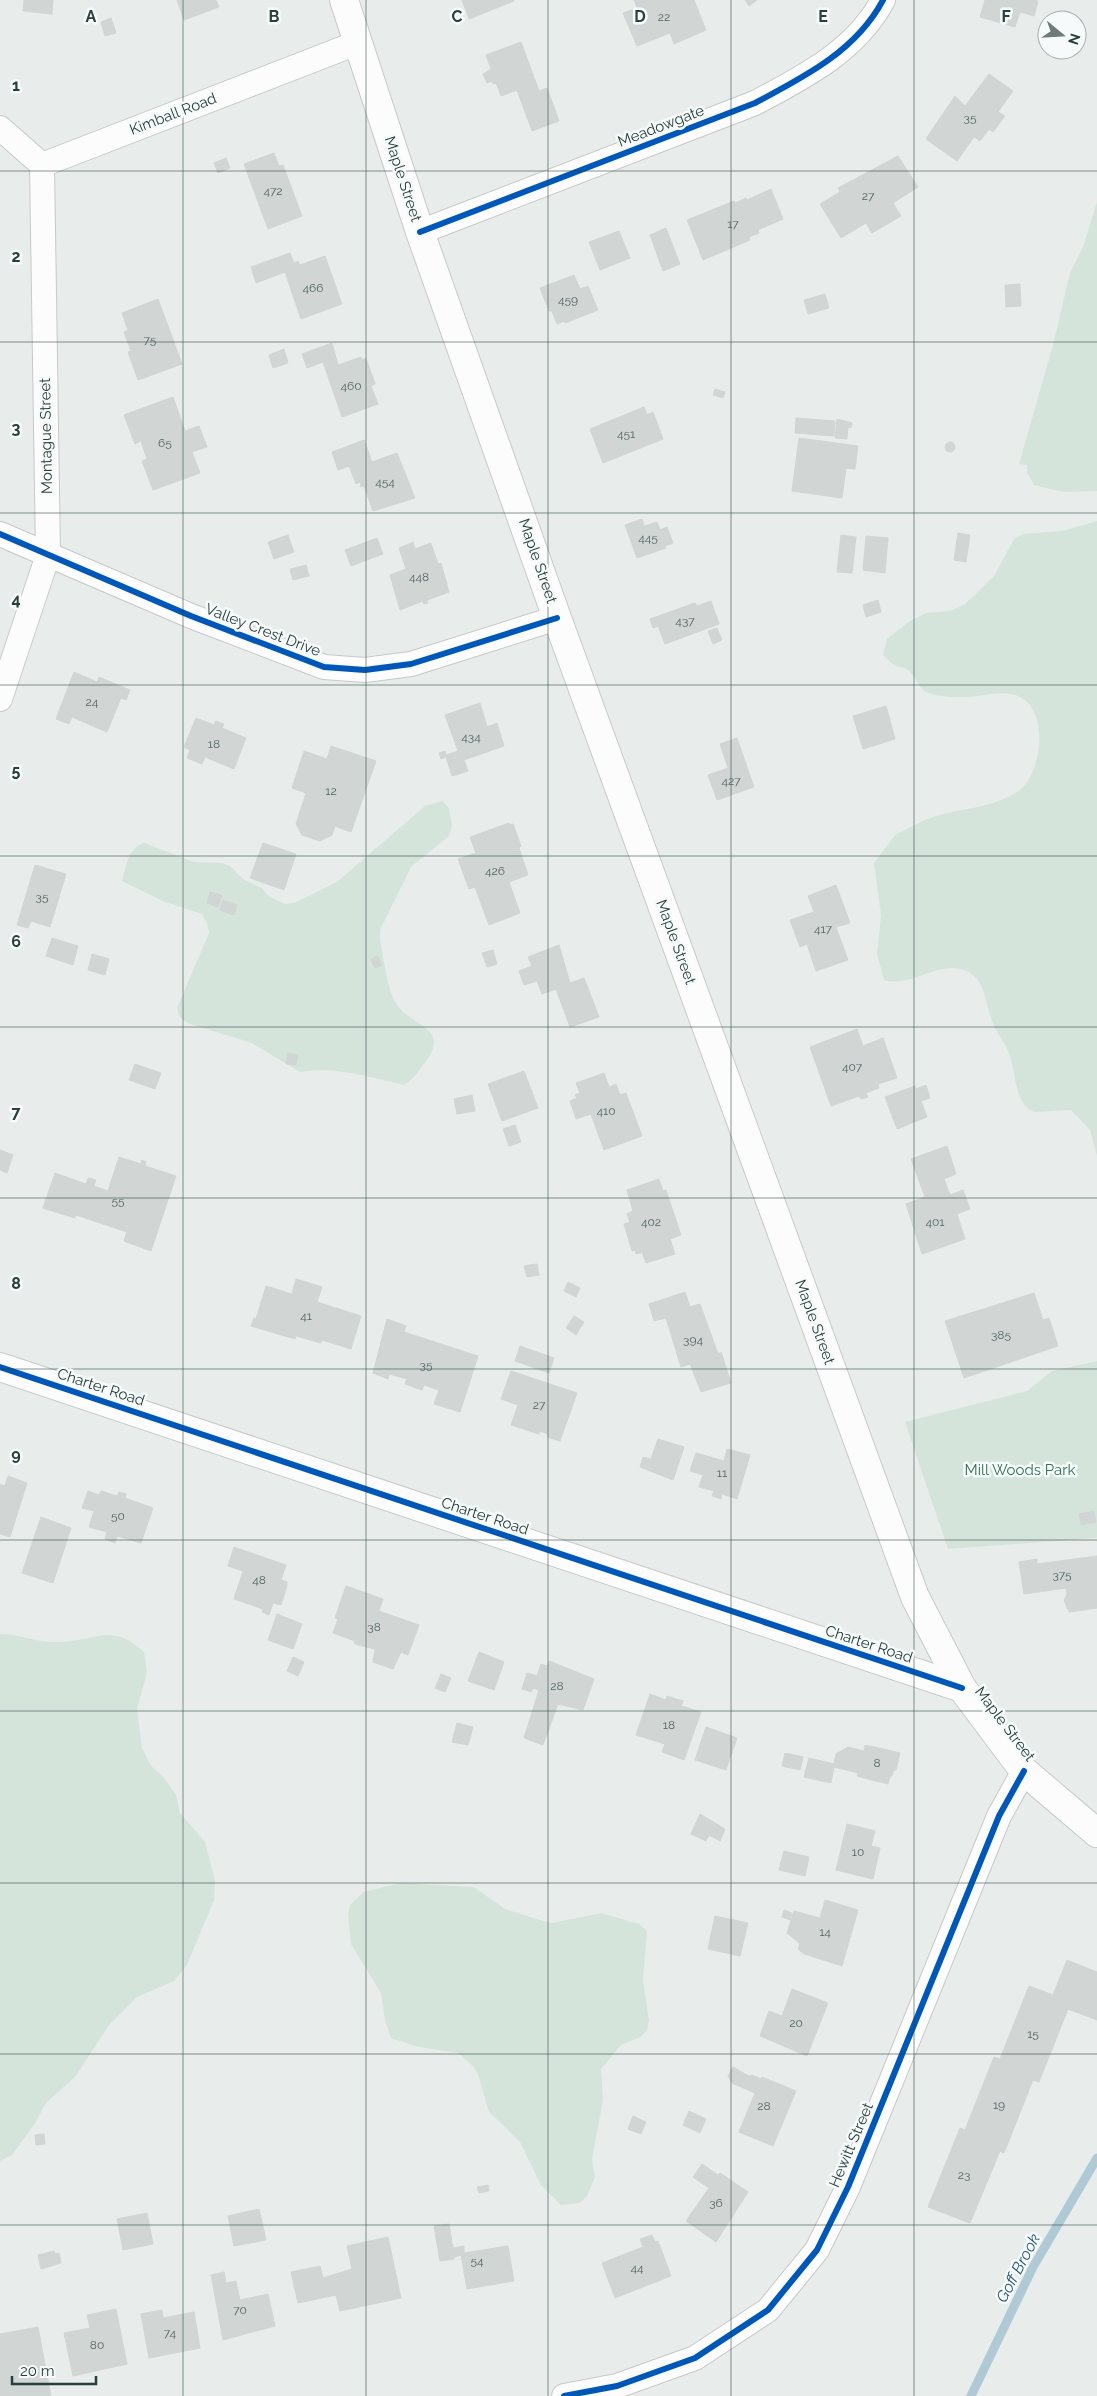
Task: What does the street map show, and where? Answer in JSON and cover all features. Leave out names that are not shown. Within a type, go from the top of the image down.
[{"type":"main road","name":"Maple Street","points":[[344,0],[420,232],[558,618],[915,1597],[962,1688],[1024,1771],[1097,1833]]},
{"type":"main road","name":"Charter Road","points":[[0,1367],[962,1688]]},
{"type":"street","name":"Meadowgate","points":[[420,232],[755,103],[807,76],[848,46],[877,12],[883,0]]},
{"type":"street","name":"Kimball Road","points":[[42,165],[357,43]]},
{"type":"street","points":[[0,128],[42,165]]},
{"type":"street","name":"Montague Street","points":[[0,699],[48,555],[42,165]]},
{"type":"street","name":"Valley Crest Drive","points":[[0,534],[191,616],[324,667],[365,670],[411,664],[558,618]]},
{"type":"street","name":"Hewitt Street","points":[[564,2396],[617,2386],[695,2358],[768,2310],[817,2250],[848,2187],[999,1816],[1024,1771]]},
{"type":"green space","points":[[1097,202],[1097,491],[1063,492],[1034,485],[1027,472],[1027,465],[1019,464],[1053,345],[1070,273],[1083,247]]},
{"type":"green space","points":[[1097,521],[1097,1156],[1090,1130],[1071,1110],[1035,1112],[1028,1109],[1023,1103],[1008,1051],[993,1025],[985,995],[975,977],[960,969],[949,968],[905,980],[894,982],[884,980],[877,954],[881,915],[874,863],[895,835],[914,825],[930,818],[997,802],[1017,792],[1026,784],[1033,772],[1039,742],[1039,728],[1035,714],[1028,703],[1018,696],[1000,693],[954,697],[928,693],[922,689],[908,670],[894,665],[883,655],[887,639],[910,621],[926,613],[950,611],[965,604],[994,576],[1014,539],[1023,534],[1062,531]]},
{"type":"green space","points":[[442,801],[449,808],[452,826],[449,836],[411,867],[380,930],[380,940],[389,986],[394,1000],[400,1009],[431,1033],[434,1040],[433,1048],[427,1060],[408,1083],[404,1085],[339,1071],[300,1072],[252,1043],[187,1023],[180,1017],[177,1008],[209,933],[207,923],[202,914],[165,902],[122,881],[128,858],[134,849],[144,843],[194,862],[222,863],[230,866],[244,880],[262,888],[268,896],[285,904],[294,903],[337,882],[425,806]]},
{"type":"green space","name":"Mill Woods Park","points":[[1097,1361],[1097,1538],[948,1549],[905,1422],[1027,1391],[1052,1371]]},
{"type":"green space","points":[[0,1634],[50,1642],[112,1635],[122,1637],[144,1652],[147,1672],[137,1709],[142,1748],[151,1766],[164,1778],[176,1795],[180,1813],[205,1842],[215,1880],[214,1900],[187,1965],[174,1981],[137,1997],[109,2025],[75,2077],[45,2104],[36,2122],[12,2155],[0,2161]]},
{"type":"green space","points":[[400,1883],[474,1887],[505,1909],[552,1923],[601,1913],[639,1924],[647,1931],[643,1980],[649,2021],[647,2030],[641,2037],[621,2045],[601,2069],[603,2100],[592,2159],[595,2177],[587,2196],[580,2203],[561,2205],[541,2185],[520,2142],[489,2112],[478,2074],[473,2066],[458,2053],[419,2047],[391,2038],[385,2020],[381,1993],[351,1944],[348,1914],[350,1905],[364,1892]]},
{"type":"building","points":[[24,0],[53,0],[52,14],[23,11]]},
{"type":"building","points":[[177,0],[216,0],[219,7],[184,20]]},
{"type":"building","points":[[462,0],[514,0],[514,1],[469,19]]},
{"type":"building","points":[[634,0],[694,0],[706,30],[674,44],[670,33],[637,46],[623,13],[637,8]]},
{"type":"building","points":[[745,0],[757,0],[749,6]]},
{"type":"building","points":[[985,0],[1038,1],[1034,16],[1020,12],[1015,27],[980,17]]},
{"type":"building","points":[[111,18],[116,33],[105,36],[101,22]]},
{"type":"building","points":[[521,42],[539,91],[547,88],[559,121],[532,131],[517,90],[501,96],[496,83],[493,84],[492,81],[487,83],[483,74],[491,69],[486,55]]},
{"type":"building","points":[[989,74],[1013,91],[998,112],[1005,116],[993,132],[989,129],[980,141],[974,137],[957,161],[926,139],[955,96],[965,106]]},
{"type":"building","points":[[274,153],[279,166],[283,165],[302,216],[268,229],[244,164]]},
{"type":"building","points":[[898,156],[918,187],[893,203],[901,216],[872,233],[866,223],[841,238],[820,204],[840,192],[838,188]]},
{"type":"building","points":[[226,158],[230,168],[218,173],[214,163]]},
{"type":"building","points":[[771,189],[783,219],[758,230],[759,233],[749,237],[750,240],[703,260],[687,220],[734,201],[735,203],[746,198],[747,200]]},
{"type":"building","points":[[666,228],[680,264],[663,271],[650,235]]},
{"type":"building","points":[[619,231],[630,258],[600,270],[589,242]]},
{"type":"building","points":[[290,253],[294,263],[298,261],[300,265],[325,256],[342,304],[301,319],[285,272],[256,283],[251,267]]},
{"type":"building","points":[[574,275],[580,289],[588,286],[598,310],[565,323],[564,321],[557,324],[552,311],[549,311],[540,288]]},
{"type":"building","points":[[1020,284],[1021,306],[1006,307],[1005,285]]},
{"type":"building","points":[[825,294],[829,308],[808,314],[804,300]]},
{"type":"building","points":[[158,299],[182,364],[138,380],[128,352],[131,351],[124,332],[128,330],[122,313]]},
{"type":"building","points":[[332,343],[338,365],[361,357],[362,360],[366,358],[375,384],[371,386],[378,404],[342,417],[323,362],[307,368],[302,354]]},
{"type":"building","points":[[284,349],[288,363],[273,368],[269,355]]},
{"type":"building","points":[[715,389],[725,392],[723,398],[713,395]]},
{"type":"building","points":[[173,397],[185,431],[199,426],[207,447],[192,452],[200,473],[153,490],[142,461],[147,459],[141,441],[135,444],[124,415]]},
{"type":"building","points":[[644,407],[647,415],[653,412],[663,439],[603,463],[590,429]]},
{"type":"building","points":[[796,418],[835,421],[834,436],[795,433]]},
{"type":"building","points":[[837,419],[852,423],[851,428],[848,427],[847,439],[835,438]]},
{"type":"building","points":[[799,438],[858,446],[855,469],[846,468],[842,498],[792,491]]},
{"type":"building","points":[[364,440],[372,462],[397,453],[415,498],[373,511],[364,486],[361,487],[360,482],[356,484],[349,466],[338,470],[332,452]]},
{"type":"building","points":[[950,442],[955,447],[950,452],[945,447]]},
{"type":"building","points":[[642,519],[644,526],[657,522],[660,530],[667,527],[673,543],[665,546],[666,548],[637,558],[625,525]]},
{"type":"building","points":[[958,533],[970,535],[966,562],[954,560]]},
{"type":"building","points":[[288,535],[294,552],[274,559],[268,542]]},
{"type":"building","points":[[841,535],[856,537],[852,573],[837,572]]},
{"type":"building","points":[[866,536],[888,538],[885,573],[863,570]]},
{"type":"building","points":[[377,538],[383,554],[351,566],[345,550]]},
{"type":"building","points":[[413,542],[415,549],[431,543],[438,564],[441,563],[449,592],[427,600],[428,603],[424,604],[423,601],[400,610],[390,575],[406,569],[399,548]]},
{"type":"building","points":[[306,565],[309,576],[293,580],[290,569]]},
{"type":"building","points":[[878,600],[881,612],[866,617],[863,605]]},
{"type":"building","points":[[711,601],[719,624],[665,644],[658,626],[653,628],[650,619],[695,603],[697,606]]},
{"type":"building","points":[[717,628],[722,640],[713,644],[708,631]]},
{"type":"building","points":[[74,672],[97,682],[99,677],[130,690],[126,700],[121,698],[107,732],[72,717],[69,724],[56,719]]},
{"type":"building","points":[[480,703],[487,727],[497,723],[504,746],[464,760],[468,771],[452,776],[446,757],[441,759],[439,753],[445,751],[446,755],[458,751],[445,715]]},
{"type":"building","points":[[886,706],[895,739],[863,749],[853,716]]},
{"type":"building","points":[[196,718],[214,725],[216,721],[224,724],[222,728],[246,738],[234,769],[205,757],[202,764],[187,758],[190,750],[184,747]]},
{"type":"building","points":[[737,738],[754,787],[717,800],[708,775],[728,768],[720,744]]},
{"type":"building","points":[[331,746],[376,761],[351,832],[335,826],[332,835],[320,841],[302,835],[296,824],[306,793],[292,788],[304,751],[327,759]]},
{"type":"building","points":[[509,823],[509,825],[513,824],[528,875],[509,882],[520,913],[489,925],[475,887],[469,889],[458,859],[476,853],[470,837]]},
{"type":"building","points":[[263,843],[296,854],[284,890],[250,878]]},
{"type":"building","points":[[35,865],[66,874],[50,927],[31,921],[28,928],[17,925]]},
{"type":"building","points":[[836,885],[850,923],[836,927],[848,960],[816,971],[807,944],[800,947],[790,920],[814,912],[808,896]]},
{"type":"building","points":[[210,892],[222,895],[218,907],[207,903]]},
{"type":"building","points":[[223,900],[237,905],[234,915],[220,910]]},
{"type":"building","points":[[52,938],[78,946],[73,965],[46,956]]},
{"type":"building","points":[[559,945],[570,983],[584,978],[599,1017],[570,1027],[556,989],[542,994],[537,981],[524,985],[519,971],[532,966],[528,957]]},
{"type":"building","points":[[493,950],[497,964],[487,967],[482,953]]},
{"type":"building","points":[[92,954],[109,959],[105,975],[88,970]]},
{"type":"building","points":[[378,956],[382,965],[375,968],[371,959]]},
{"type":"building","points":[[857,1029],[863,1046],[883,1038],[897,1078],[878,1084],[879,1088],[866,1093],[868,1097],[861,1099],[859,1096],[831,1106],[810,1047]]},
{"type":"building","points":[[288,1053],[298,1055],[296,1065],[286,1064]]},
{"type":"building","points":[[135,1064],[161,1073],[155,1089],[129,1080]]},
{"type":"building","points":[[524,1071],[538,1108],[502,1121],[488,1084]]},
{"type":"building","points":[[604,1073],[609,1087],[616,1084],[620,1095],[626,1093],[642,1136],[604,1150],[591,1114],[576,1119],[570,1101],[577,1098],[575,1095],[580,1093],[576,1083]]},
{"type":"building","points":[[926,1085],[930,1098],[921,1101],[927,1117],[897,1129],[885,1097],[915,1086],[916,1089]]},
{"type":"building","points":[[472,1095],[475,1111],[457,1114],[454,1099]]},
{"type":"building","points":[[515,1125],[521,1142],[509,1146],[503,1129]]},
{"type":"building","points":[[947,1146],[956,1174],[944,1179],[950,1195],[963,1190],[970,1209],[957,1214],[965,1239],[922,1254],[906,1204],[925,1197],[911,1159]]},
{"type":"building","points":[[0,1150],[13,1155],[7,1173],[0,1170]]},
{"type":"building","points":[[119,1157],[141,1164],[142,1160],[146,1162],[145,1166],[176,1176],[151,1251],[124,1241],[127,1232],[76,1215],[75,1218],[43,1208],[55,1173],[86,1184],[88,1178],[96,1180],[94,1186],[108,1191]]},
{"type":"building","points":[[659,1179],[663,1191],[666,1190],[681,1235],[670,1239],[675,1254],[646,1263],[640,1247],[641,1253],[636,1254],[635,1250],[632,1251],[624,1224],[630,1222],[627,1214],[633,1211],[627,1190]]},
{"type":"building","points":[[537,1264],[539,1275],[527,1277],[524,1266]]},
{"type":"building","points":[[296,1279],[322,1287],[317,1302],[361,1316],[351,1349],[322,1340],[321,1343],[296,1336],[295,1339],[251,1326],[254,1318],[256,1319],[266,1286],[292,1294]]},
{"type":"building","points":[[568,1282],[580,1288],[576,1297],[564,1291]]},
{"type":"building","points":[[685,1292],[690,1307],[700,1304],[718,1354],[721,1352],[731,1383],[701,1392],[690,1364],[681,1367],[666,1318],[654,1321],[649,1304]]},
{"type":"building","points":[[1034,1293],[1043,1320],[1049,1318],[1058,1346],[964,1378],[945,1321]]},
{"type":"building","points":[[574,1316],[584,1322],[576,1335],[566,1328]]},
{"type":"building","points":[[387,1319],[406,1326],[404,1332],[478,1356],[460,1412],[434,1404],[439,1390],[424,1385],[422,1390],[405,1384],[407,1379],[389,1374],[388,1379],[373,1373]]},
{"type":"building","points":[[520,1346],[554,1358],[549,1373],[515,1361]]},
{"type":"building","points":[[511,1371],[577,1393],[560,1441],[547,1437],[548,1434],[540,1431],[539,1434],[511,1425],[518,1405],[501,1399]]},
{"type":"building","points":[[658,1439],[684,1447],[673,1480],[640,1467],[643,1457],[651,1459]]},
{"type":"building","points":[[727,1449],[750,1455],[737,1499],[722,1494],[721,1499],[712,1496],[714,1491],[699,1487],[703,1475],[690,1471],[696,1453],[724,1461]]},
{"type":"building","points":[[8,1476],[27,1483],[10,1537],[0,1534],[0,1484],[5,1486]]},
{"type":"building","points":[[88,1491],[99,1495],[101,1491],[117,1496],[119,1492],[126,1494],[125,1498],[153,1508],[141,1543],[117,1536],[115,1543],[105,1539],[107,1532],[89,1527],[94,1511],[82,1508]]},
{"type":"building","points":[[1094,1511],[1096,1522],[1081,1525],[1079,1514]]},
{"type":"building","points":[[41,1517],[71,1528],[53,1583],[22,1573]]},
{"type":"building","points":[[234,1547],[286,1565],[281,1580],[287,1582],[287,1586],[281,1605],[273,1603],[269,1615],[262,1612],[263,1609],[234,1599],[243,1571],[228,1566]]},
{"type":"building","points":[[1097,1556],[1097,1608],[1069,1612],[1064,1600],[1067,1595],[1066,1588],[1024,1594],[1019,1562],[1037,1559],[1037,1564]]},
{"type":"building","points":[[346,1586],[383,1599],[379,1611],[419,1625],[408,1655],[401,1652],[393,1669],[373,1662],[375,1649],[358,1645],[354,1643],[355,1641],[333,1633],[338,1619],[335,1618]]},
{"type":"building","points":[[277,1614],[302,1624],[293,1649],[268,1640]]},
{"type":"building","points":[[479,1652],[504,1662],[494,1690],[468,1681]]},
{"type":"building","points":[[293,1657],[304,1662],[298,1676],[287,1671]]},
{"type":"building","points":[[549,1661],[594,1679],[583,1710],[558,1704],[543,1745],[524,1738],[539,1690],[533,1688],[531,1692],[522,1689],[527,1673],[537,1676],[541,1664],[547,1666]]},
{"type":"building","points":[[441,1674],[451,1678],[445,1692],[435,1688]]},
{"type":"building","points":[[650,1694],[666,1700],[667,1696],[683,1701],[681,1706],[701,1712],[684,1760],[662,1752],[665,1744],[636,1735]]},
{"type":"building","points":[[457,1723],[473,1727],[468,1745],[452,1742]]},
{"type":"building","points":[[706,1727],[737,1738],[726,1770],[695,1760]]},
{"type":"building","points":[[865,1745],[900,1753],[896,1770],[890,1776],[888,1784],[857,1776],[858,1773],[834,1767],[831,1783],[804,1777],[809,1758],[834,1764],[836,1754],[848,1747],[864,1751]]},
{"type":"building","points":[[785,1753],[803,1757],[800,1770],[782,1766]]},
{"type":"building","points":[[700,1814],[725,1829],[720,1841],[709,1835],[706,1841],[691,1834]]},
{"type":"building","points":[[847,1824],[875,1831],[871,1846],[880,1848],[873,1879],[836,1870]]},
{"type":"building","points":[[784,1851],[809,1857],[805,1876],[779,1870]]},
{"type":"building","points":[[825,1900],[858,1910],[842,1966],[804,1954],[798,1949],[800,1944],[787,1933],[794,1911],[820,1918]]},
{"type":"building","points":[[784,1910],[792,1913],[790,1920],[782,1917]]},
{"type":"building","points":[[715,1916],[748,1923],[740,1956],[708,1949]]},
{"type":"building","points":[[1067,1960],[1097,1972],[1097,2020],[1068,2009],[1039,2082],[1033,2080],[1004,2153],[1000,2151],[970,2223],[928,2207],[960,2128],[965,2130],[994,2057],[1000,2059],[1029,1986],[1053,1995]]},
{"type":"building","points":[[792,1989],[828,2003],[807,2056],[760,2036],[769,2011],[782,2016]]},
{"type":"building","points":[[733,2067],[749,2076],[752,2075],[761,2079],[762,2077],[796,2091],[773,2146],[739,2132],[755,2093],[732,2083],[728,2076]]},
{"type":"building","points":[[689,2111],[706,2119],[700,2133],[683,2125]]},
{"type":"building","points":[[633,2116],[646,2122],[641,2134],[628,2129]]},
{"type":"building","points":[[44,2134],[45,2144],[36,2145],[35,2135]]},
{"type":"building","points":[[702,2164],[718,2175],[720,2173],[748,2192],[716,2242],[686,2221],[709,2188],[693,2177]]},
{"type":"building","points":[[488,2185],[489,2191],[479,2193],[477,2187]]},
{"type":"building","points":[[259,2209],[266,2240],[234,2246],[228,2216]]},
{"type":"building","points":[[147,2213],[153,2244],[123,2250],[117,2219]]},
{"type":"building","points":[[449,2224],[453,2248],[464,2246],[464,2253],[508,2246],[514,2281],[467,2289],[461,2255],[454,2257],[454,2259],[440,2261],[434,2226]]},
{"type":"building","points":[[652,2235],[655,2242],[658,2241],[671,2276],[615,2298],[602,2263],[643,2247],[640,2239]]},
{"type":"building","points":[[388,2237],[401,2298],[340,2311],[336,2295],[298,2303],[291,2272],[320,2266],[323,2278],[352,2269],[347,2246]]},
{"type":"building","points":[[54,2251],[55,2254],[59,2253],[61,2263],[41,2269],[38,2255]]},
{"type":"building","points":[[224,2272],[226,2283],[236,2281],[240,2300],[268,2294],[275,2326],[223,2340],[211,2275]]},
{"type":"building","points":[[116,2309],[127,2364],[73,2376],[64,2333],[90,2328],[87,2315]]},
{"type":"building","points":[[162,2310],[163,2318],[194,2312],[200,2348],[149,2358],[141,2314]]},
{"type":"building","points":[[38,2327],[51,2396],[0,2396],[0,2334]]},
{"type":"waterway","name":"Goff Brook","points":[[971,2396],[1033,2267],[1097,2158]]},
{"type":"cycle path","points":[[420,232],[755,103],[810,72],[844,48],[872,18],[883,0]]},
{"type":"cycle path","points":[[0,534],[191,616],[324,667],[365,670],[411,664],[557,618]]},
{"type":"cycle path","points":[[0,1367],[962,1688]]},
{"type":"cycle path","points":[[564,2396],[617,2386],[695,2358],[768,2310],[817,2250],[848,2187],[999,1816],[1024,1771]]}]
